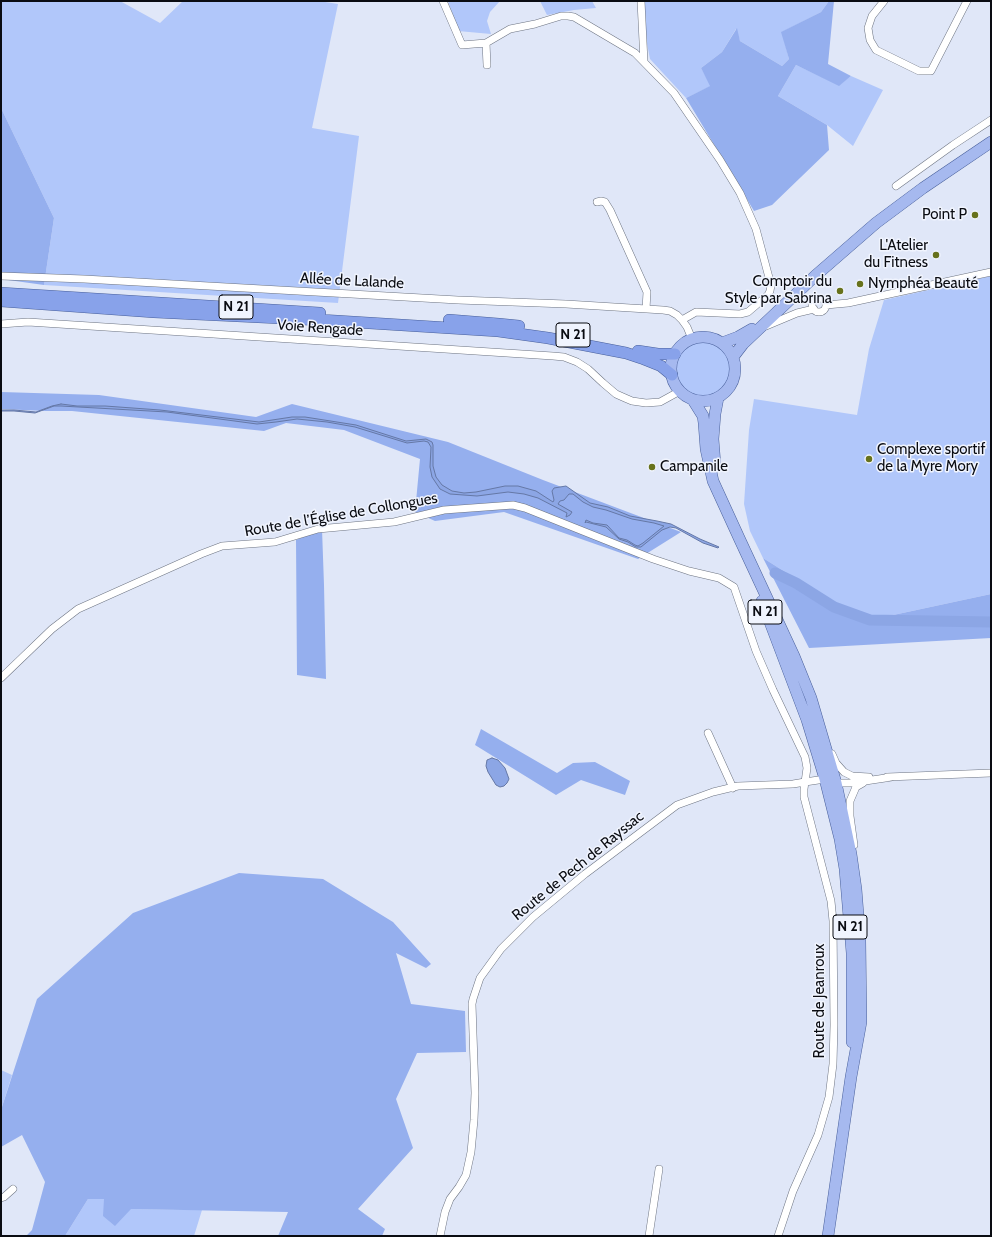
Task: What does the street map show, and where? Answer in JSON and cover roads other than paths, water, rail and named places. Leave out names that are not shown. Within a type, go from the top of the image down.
[{"type":"highway","name":"N 21","points":[[1,293],[499,324],[553,331],[648,353],[675,354]]},
{"type":"highway","name":"N 21","points":[[1,302],[498,331],[548,338],[626,353],[661,366],[672,375]]},
{"type":"main road","points":[[733,357],[743,344],[770,318],[815,276],[876,223],[923,188],[991,142]]},
{"type":"main road","points":[[722,343],[738,337],[770,318]]},
{"type":"main road","points":[[706,337],[717,340],[728,349],[733,357],[735,374],[732,384],[726,392],[718,398],[710,401],[693,400],[686,396],[675,384],[672,375],[672,364],[675,354],[679,348],[692,339],[706,337]]},
{"type":"main road","name":"N 21","points":[[718,398],[714,414],[713,445],[715,463],[724,504]]},
{"type":"main road","name":"N 21","points":[[693,400],[703,416],[706,449],[713,481],[794,656],[811,698],[836,783],[851,854],[858,910],[861,1022],[851,1077],[828,1236]]},
{"type":"main road","name":"N 21","points":[[740,540],[807,720],[825,779],[840,839],[845,869],[852,953],[851,1077]]},
{"type":"street","points":[[443,1],[462,45],[486,43],[510,29],[561,16],[574,17],[635,53],[674,93],[720,160],[740,193],[756,229],[771,285],[768,296],[748,312],[740,314],[696,312],[682,320],[692,339]]},
{"type":"street","points":[[641,1],[644,62]]},
{"type":"street","points":[[884,1],[872,16],[868,28],[870,40],[876,50],[919,72],[931,71],[967,1]]},
{"type":"street","points":[[486,43],[487,65]]},
{"type":"street","points":[[896,186],[991,120]]},
{"type":"street","points":[[598,202],[605,202],[610,210],[647,292],[646,309]]},
{"type":"street","points":[[826,305],[848,303],[991,272]]},
{"type":"street","name":"Allée de Lalande","points":[[1,276],[646,309],[670,311],[682,320]]},
{"type":"street","points":[[757,331],[797,313],[814,309],[821,312],[825,309],[826,305],[824,299],[815,299],[812,304],[814,309]]},
{"type":"street","name":"Voie Rengade","points":[[1,324],[28,322],[564,357],[577,362],[588,369],[616,394],[625,398],[646,403],[653,403],[660,402],[680,391]]},
{"type":"street","name":"Route de l’Église de Collongues","points":[[1,678],[52,629],[78,609],[222,546],[275,542],[318,529],[394,522],[444,510],[513,505],[525,508],[654,559],[689,571],[718,578],[734,587]]},
{"type":"street","name":"Route de Jeanroux","points":[[734,587],[756,652],[805,757],[807,768],[804,797],[830,901],[833,921],[834,1025],[833,1064],[829,1097],[818,1135],[793,1191],[778,1236]]},
{"type":"street","points":[[708,733],[733,788]]},
{"type":"street","points":[[823,736],[836,763],[844,772],[852,776],[892,777],[991,773]]},
{"type":"street","points":[[805,782],[825,779],[836,783],[852,783],[892,777]]},
{"type":"street","points":[[858,910],[860,895],[850,816],[850,800],[856,787],[860,784],[892,777]]},
{"type":"street","name":"Route de Pech de Rayssac","points":[[440,1236],[445,1212],[450,1199],[466,1175],[471,1152],[475,1093],[472,1004],[476,986],[485,970],[512,937],[533,917],[585,874],[677,805],[713,792],[738,786],[793,784],[805,782]]},
{"type":"street","points":[[649,1236],[659,1169]]},
{"type":"street","points":[[1,1198],[13,1189]]},
{"type":"waterway","points":[[775,573],[796,583],[834,607],[870,620],[991,622]]},
{"type":"place","name":"Point P","points":[[975,215]]},
{"type":"place","name":"L'Atelier du Fitness","points":[[936,255]]},
{"type":"place","name":"Nymphéa Beauté","points":[[860,284]]},
{"type":"place","name":"Comptoir du Style par Sabrina","points":[[840,291]]},
{"type":"place","name":"Complexe sportif de la Myre Mory","points":[[869,459]]},
{"type":"place","name":"Campanile","points":[[652,467]]}]
